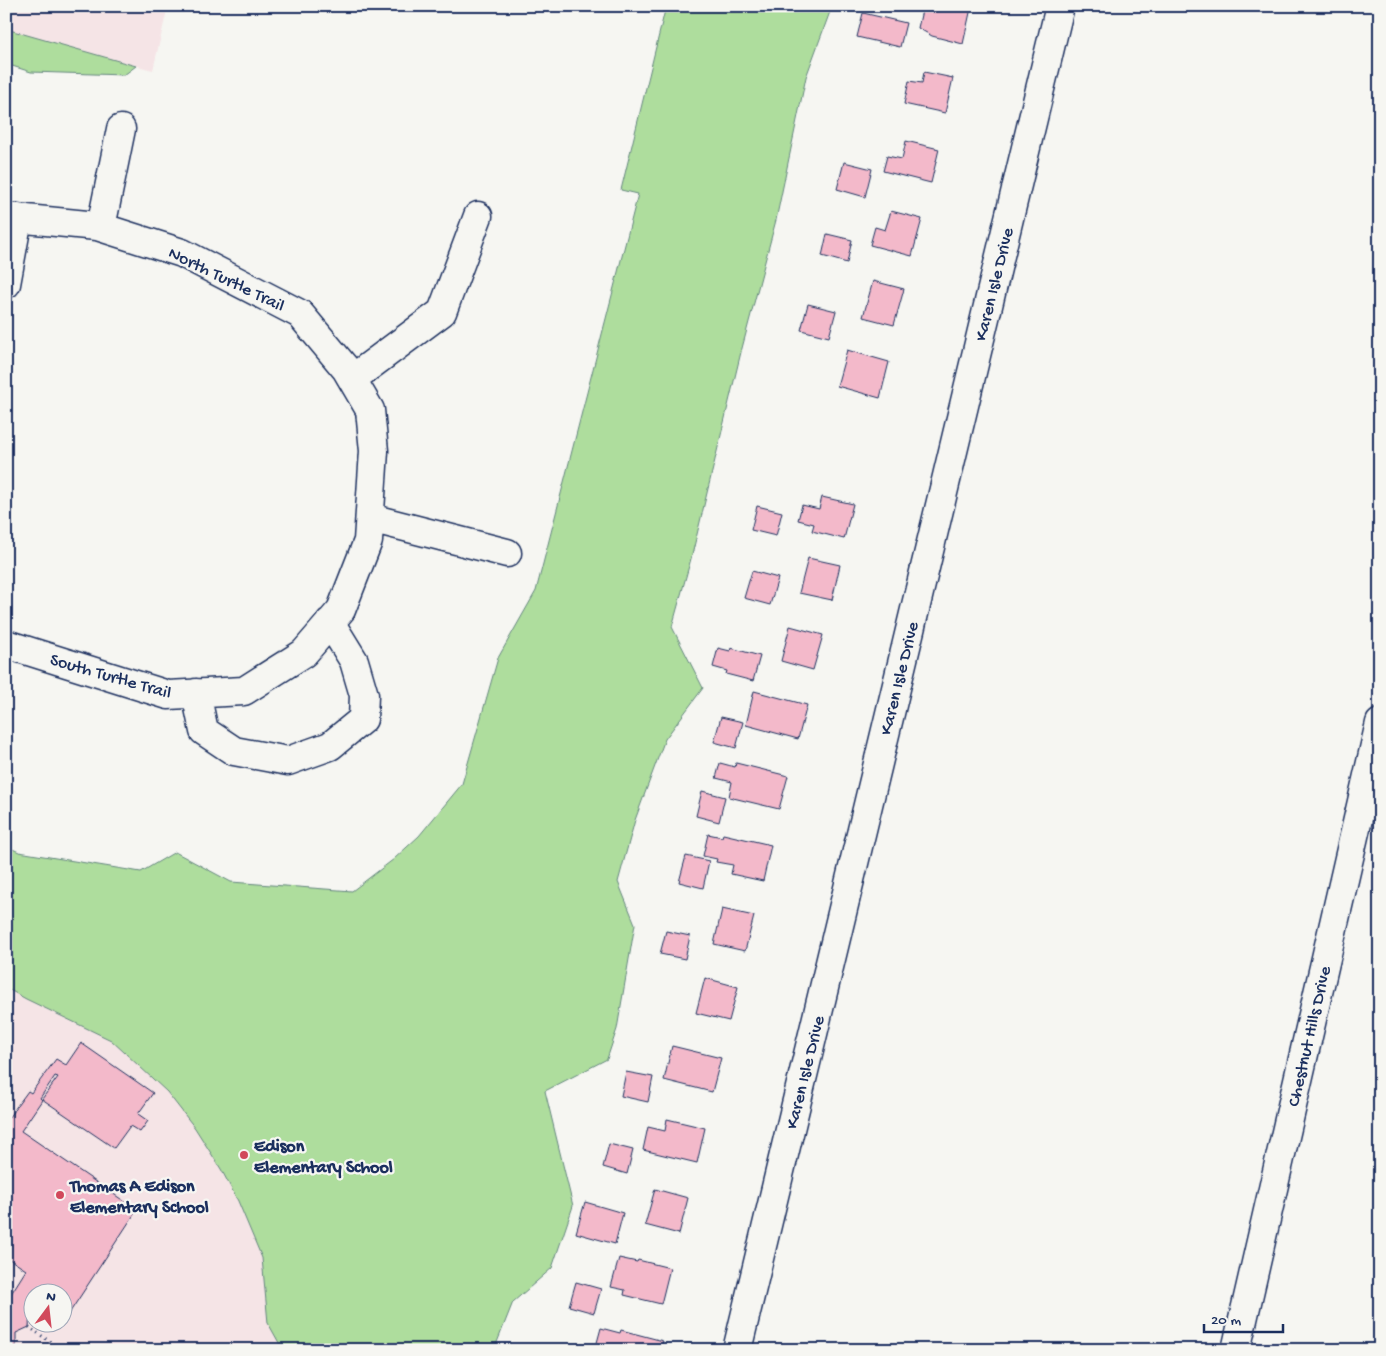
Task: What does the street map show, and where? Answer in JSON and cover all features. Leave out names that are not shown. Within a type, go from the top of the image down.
[{"type":"street","name":"Karen Isle Drive","points":[[737,1350],[1060,6]]},
{"type":"street","points":[[101,227],[121,129]]},
{"type":"street","points":[[352,379],[442,312],[478,216]]},
{"type":"street","points":[[6,284],[12,217]]},
{"type":"street","name":"North Turtle Trail","points":[[12,217],[101,227],[182,253],[300,314],[346,370],[370,410]]},
{"type":"street","name":"South Turtle Trail","points":[[6,644],[168,695],[244,691],[304,653],[341,610],[368,541],[374,451],[370,410]]},
{"type":"street","points":[[370,518],[507,553]]},
{"type":"street","points":[[196,693],[204,730],[234,751],[288,761],[330,746],[363,719],[364,695],[354,661],[330,622]]},
{"type":"street","name":"Chestnut Hills Drive","points":[[1236,1350],[1380,723]]},
{"type":"path","points":[[38,1334],[62,1350]]},
{"type":"shaded area","points":[[6,6],[168,6],[153,70],[6,33]]},
{"type":"shaded area","name":"Edison Elementary School","points":[[6,879],[517,1017],[430,1350],[6,1350]]},
{"type":"green space","points":[[666,6],[828,6],[831,9],[806,77],[776,220],[741,352],[692,555],[672,627],[703,688],[665,739],[635,820],[618,882],[635,924],[617,1029],[607,1059],[545,1091],[573,1206],[552,1268],[513,1302],[494,1350],[283,1350],[268,1323],[262,1258],[238,1201],[221,1169],[195,1128],[167,1092],[111,1040],[6,988],[6,846],[19,852],[141,872],[175,852],[231,882],[352,891],[394,859],[419,836],[462,784],[498,658],[536,591],[638,194],[621,190]]},
{"type":"green space","points":[[6,29],[136,66],[124,75],[31,72],[6,64]]},
{"type":"building","points":[[923,6],[971,8],[963,44],[932,36],[918,28]]},
{"type":"building","points":[[863,13],[906,23],[900,47],[857,37]]},
{"type":"building","points":[[924,72],[953,78],[945,113],[904,104],[909,81],[922,83]]},
{"type":"building","points":[[906,141],[939,149],[931,183],[883,171],[887,156],[902,159]]},
{"type":"building","points":[[844,162],[872,169],[865,197],[837,189]]},
{"type":"building","points":[[891,211],[922,219],[912,256],[870,245],[875,227],[885,230]]},
{"type":"building","points":[[827,234],[852,240],[847,263],[822,256]]},
{"type":"building","points":[[873,281],[904,289],[894,325],[863,317]]},
{"type":"building","points":[[808,304],[836,311],[829,337],[801,330]]},
{"type":"building","points":[[847,350],[889,362],[880,398],[837,386]]},
{"type":"building","points":[[822,497],[853,504],[844,539],[812,531],[814,524],[798,520],[802,505],[819,509]]},
{"type":"building","points":[[757,506],[782,512],[776,536],[751,530]]},
{"type":"building","points":[[808,558],[840,565],[832,600],[799,593]]},
{"type":"building","points":[[752,571],[778,578],[770,605],[744,598]]},
{"type":"building","points":[[790,626],[823,635],[813,670],[781,661]]},
{"type":"building","points":[[718,648],[730,651],[731,648],[760,656],[753,681],[726,674],[727,671],[713,667]]},
{"type":"building","points":[[754,691],[807,705],[798,739],[746,725]]},
{"type":"building","points":[[721,717],[743,722],[736,748],[714,742]]},
{"type":"building","points":[[720,763],[735,767],[736,763],[788,776],[779,809],[729,797],[732,782],[716,778]]},
{"type":"building","points":[[702,791],[725,797],[719,822],[696,816]]},
{"type":"building","points":[[708,834],[722,837],[723,834],[771,845],[763,881],[731,874],[733,865],[716,862],[717,859],[703,856]]},
{"type":"building","points":[[686,856],[709,861],[703,888],[679,882]]},
{"type":"building","points":[[722,909],[754,916],[745,951],[714,944]]},
{"type":"building","points":[[666,931],[690,936],[685,959],[660,954]]},
{"type":"building","points":[[705,978],[738,987],[729,1021],[696,1013]]},
{"type":"building","name":"Thomas A Edison Elementary School","points":[[81,1043],[153,1093],[138,1114],[148,1121],[140,1132],[130,1126],[114,1148],[42,1099],[58,1077],[55,1076],[40,1098],[42,1100],[21,1131],[137,1210],[72,1309],[72,1284],[22,1284],[22,1330],[16,1333],[16,1346],[6,1350],[6,1295],[9,1297],[26,1270],[6,1257],[6,1121],[28,1091],[31,1093],[56,1059],[66,1065]]},
{"type":"building","points":[[672,1046],[721,1058],[712,1092],[664,1080]]},
{"type":"building","points":[[626,1072],[653,1077],[648,1102],[621,1096]]},
{"type":"building","points":[[667,1119],[705,1128],[697,1163],[643,1150],[648,1127],[665,1131]]},
{"type":"building","points":[[609,1144],[633,1150],[627,1174],[603,1167]]},
{"type":"building","points":[[655,1189],[688,1198],[679,1234],[645,1225]]},
{"type":"building","points":[[585,1202],[623,1213],[615,1244],[576,1233]]},
{"type":"building","points":[[619,1258],[637,1262],[638,1260],[670,1268],[661,1304],[624,1295],[625,1290],[611,1287]]},
{"type":"building","points":[[576,1282],[601,1289],[594,1313],[569,1306]]},
{"type":"building","points":[[601,1328],[620,1333],[621,1330],[663,1341],[660,1350],[595,1350]]},
{"type":"place","name":"Edison Elementary School","points":[[244,1155]]},
{"type":"place","name":"Thomas A Edison Elementary School","points":[[60,1195]]}]
